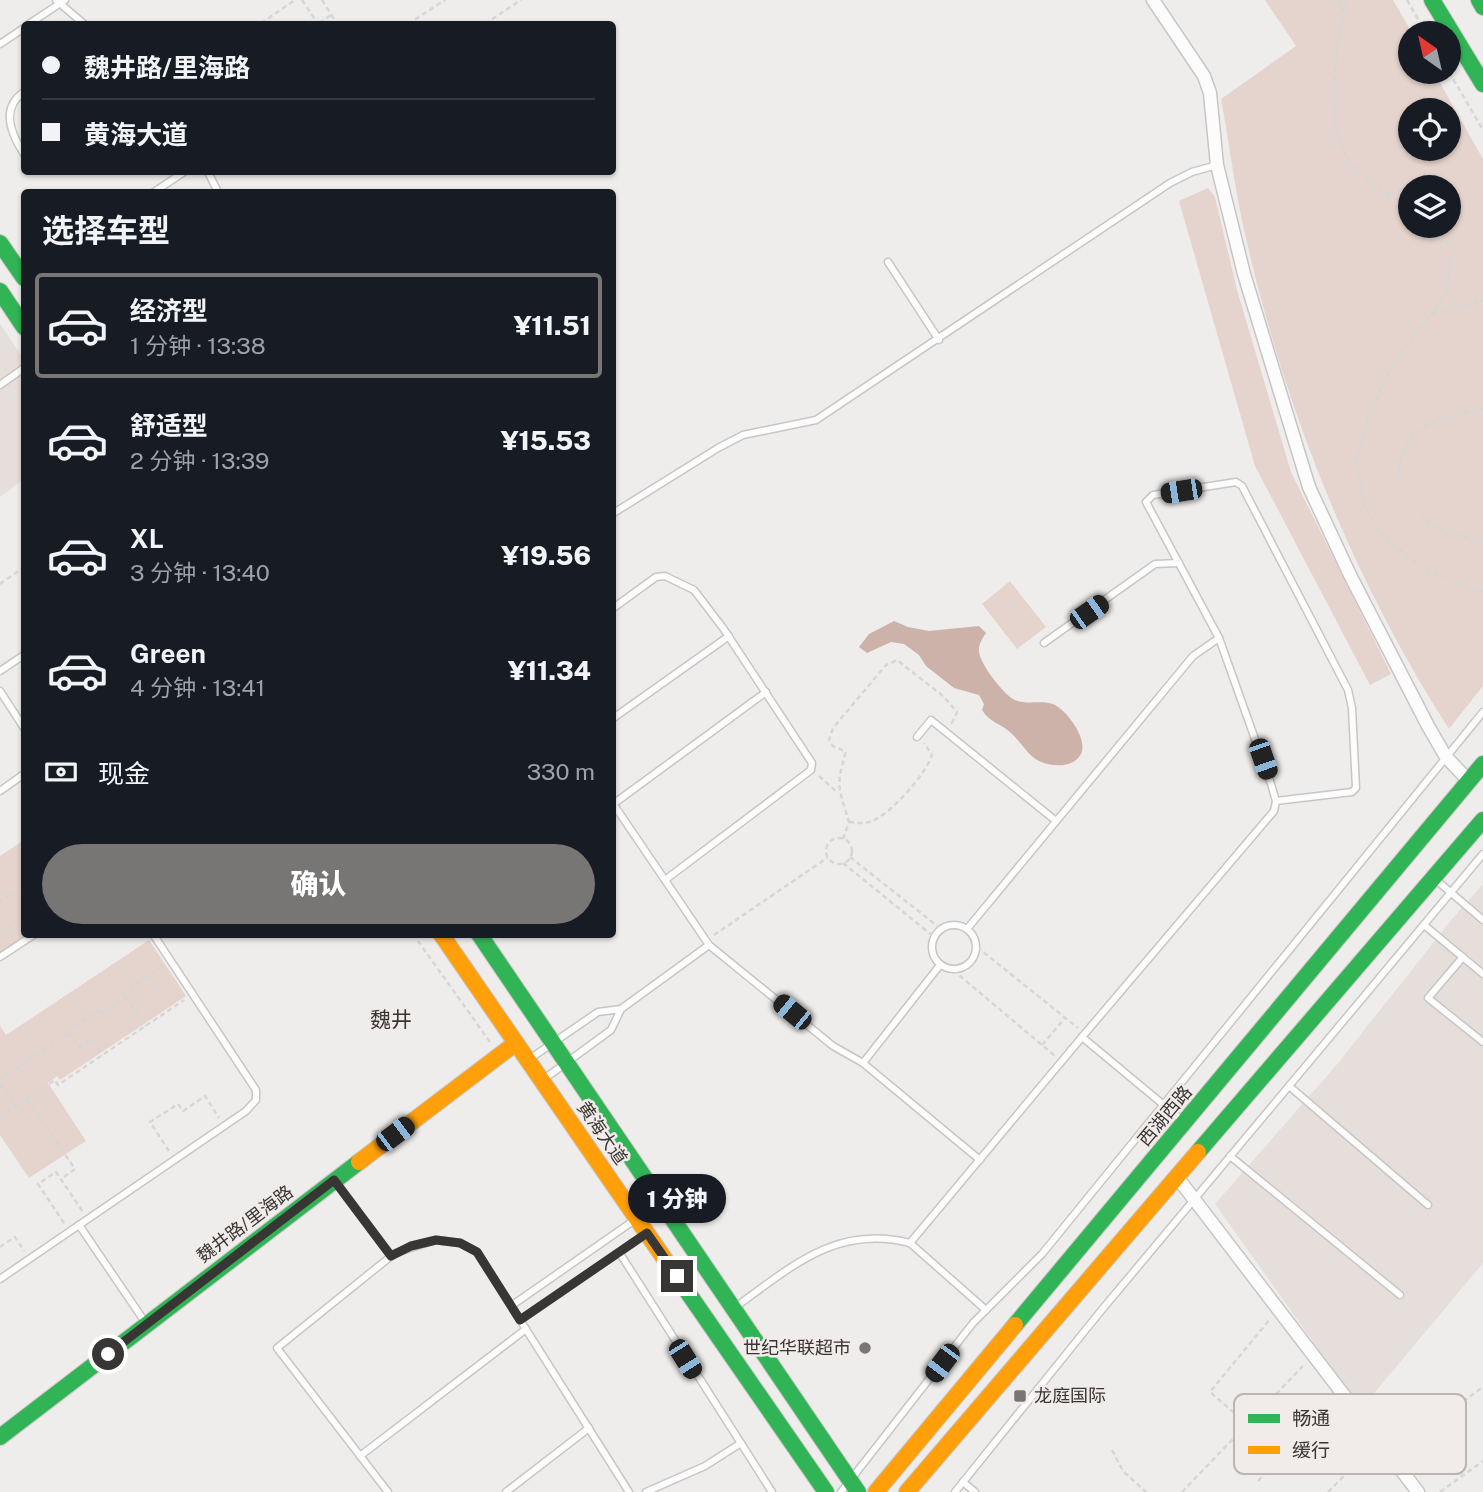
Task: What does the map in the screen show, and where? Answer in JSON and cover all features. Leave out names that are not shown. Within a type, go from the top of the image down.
[{"type":"main road","points":[[1432,0],[1483,83]]},
{"type":"main road","points":[[1479,0],[1483,7]]},
{"type":"main road","points":[[0,243],[21,274]]},
{"type":"main road","points":[[0,291],[21,322]]},
{"type":"main road","name":"西湖西路","points":[[876,1492],[1483,764]]},
{"type":"main road","points":[[907,1492],[1483,820]]},
{"type":"main road","name":"黄海大道","points":[[444,938],[826,1492]]},
{"type":"main road","name":"黄海大道","points":[[482,938],[734,1308],[850,1488]]},
{"type":"main road","name":"魏井路/里海路","points":[[0,1437],[516,1043]]},
{"type":"street","points":[[1153,0],[1204,76],[1210,93],[1217,165],[1244,274],[1309,487],[1350,575],[1446,757],[1469,781]]},
{"type":"street","points":[[1177,1177],[1344,1394]]},
{"type":"street","points":[[1405,1474],[1418,1492]]},
{"type":"lane","points":[[33,21],[60,1],[81,21]]},
{"type":"lane","points":[[0,44],[21,30]]},
{"type":"lane","points":[[21,95],[12,103],[7,120],[21,149]]},
{"type":"lane","points":[[616,512],[743,435],[816,420],[1170,183],[1192,172],[1217,165]]},
{"type":"lane","points":[[158,189],[180,175]]},
{"type":"lane","points":[[888,262],[939,340]]},
{"type":"lane","points":[[0,384],[21,370]]},
{"type":"lane","points":[[910,1243],[1274,811],[1276,801],[1219,638],[1146,502],[1153,495],[1236,482],[1242,486],[1348,690],[1352,708],[1356,788],[1352,792],[1276,801]]},
{"type":"lane","points":[[1044,643],[1155,564],[1179,563]]},
{"type":"lane","points":[[616,606],[656,578],[665,576],[694,590],[729,636],[813,763],[811,769],[665,880]]},
{"type":"lane","points":[[616,716],[729,636]]},
{"type":"lane","points":[[967,929],[1193,656],[1219,638]]},
{"type":"lane","points":[[0,671],[21,657]]},
{"type":"lane","points":[[0,691],[21,721]]},
{"type":"lane","points":[[616,802],[766,692]]},
{"type":"lane","points":[[850,1488],[973,1323],[1042,1254],[1483,712]]},
{"type":"lane","points":[[916,737],[931,720],[1056,821]]},
{"type":"lane","points":[[0,791],[21,776]]},
{"type":"lane","points":[[616,808],[707,943],[833,1046],[863,1063],[980,1160]]},
{"type":"lane","points":[[955,1492],[1194,1199],[1483,853]]},
{"type":"lane","points":[[1434,878],[1483,920]]},
{"type":"lane","points":[[953,925],[967,929],[977,947],[972,961],[967,966],[953,970],[940,965],[932,952],[934,937],[941,929],[953,925]]},
{"type":"lane","points":[[1424,925],[1483,974]]},
{"type":"lane","points":[[0,957],[29,938]]},
{"type":"lane","points":[[0,1279],[246,1111],[256,1100],[258,1095],[156,938]]},
{"type":"lane","points":[[542,1080],[611,1030],[621,1009],[707,943]]},
{"type":"lane","points":[[1462,957],[1428,998],[1483,1042]]},
{"type":"lane","points":[[863,1063],[940,965]]},
{"type":"lane","points":[[528,1059],[598,1012],[621,1009]]},
{"type":"lane","points":[[1083,1035],[1185,1122]]},
{"type":"lane","points":[[1289,1086],[1429,1205]]},
{"type":"lane","points":[[1230,1156],[1399,1294]]},
{"type":"lane","points":[[334,1180],[391,1256]]},
{"type":"lane","points":[[511,1306],[637,1218]]},
{"type":"lane","points":[[79,1225],[146,1324]]},
{"type":"lane","points":[[520,1320],[647,1233]]},
{"type":"lane","points":[[734,1308],[814,1252],[854,1239],[887,1237],[910,1243],[986,1310]]},
{"type":"lane","points":[[388,1492],[277,1348],[391,1256],[411,1246],[436,1240],[460,1243],[477,1252],[629,1492]]},
{"type":"lane","points":[[619,1252],[772,1492]]},
{"type":"lane","points":[[360,1456],[526,1329]]},
{"type":"lane","points":[[506,1492],[589,1428]]},
{"type":"lane","points":[[646,1492],[705,1466],[741,1443]]},
{"type":"lane","points":[[963,1482],[975,1492]]},
{"type":"path","points":[[264,21],[295,0]]},
{"type":"path","points":[[308,0],[303,2],[315,21]]},
{"type":"path","points":[[322,0],[335,21]]},
{"type":"path","points":[[413,21],[445,0]]},
{"type":"path","points":[[490,21],[521,0]]},
{"type":"path","points":[[1339,0],[1344,13]]},
{"type":"path","points":[[1346,0],[1332,79],[1338,138],[1353,166],[1398,200]]},
{"type":"path","points":[[1407,0],[1419,21]]},
{"type":"path","points":[[322,21],[331,15]]},
{"type":"path","points":[[1456,84],[1483,130]]},
{"type":"path","points":[[1445,238],[1451,248],[1448,288],[1432,314],[1393,363],[1370,414],[1356,462],[1365,506],[1381,534],[1424,569],[1477,592],[1483,591]]},
{"type":"path","points":[[1432,314],[1483,301]]},
{"type":"path","points":[[1400,478],[1401,457],[1408,444],[1423,428],[1450,415],[1483,409]]},
{"type":"path","points":[[1420,513],[1427,522],[1444,532],[1483,540]]},
{"type":"path","points":[[0,584],[21,569]]},
{"type":"path","points":[[843,839],[849,822],[839,794],[839,774],[846,752],[833,746],[829,740],[833,728],[886,665],[897,660],[953,705],[957,717],[946,732]]},
{"type":"path","points":[[849,822],[859,824],[873,821],[887,812],[928,767],[932,755],[927,745],[916,737]]},
{"type":"path","points":[[811,769],[839,794]]},
{"type":"path","points":[[843,839],[851,848],[850,857],[843,863]]},
{"type":"path","points":[[843,839],[830,841],[826,849],[827,858],[834,863],[843,863],[934,937]]},
{"type":"path","points":[[850,857],[941,929]]},
{"type":"path","points":[[707,943],[827,858]]},
{"type":"path","points":[[0,903],[3,898],[21,891]]},
{"type":"path","points":[[0,932],[21,920]]},
{"type":"path","points":[[416,938],[491,1041],[481,1048]]},
{"type":"path","points":[[977,947],[1083,1035]]},
{"type":"path","points":[[145,1026],[123,993],[171,961]]},
{"type":"path","points":[[953,970],[1062,1061]]},
{"type":"path","points":[[0,1117],[55,1080],[58,1085],[193,995]]},
{"type":"path","points":[[16,1106],[0,1081],[98,1010],[101,1014],[126,997]]},
{"type":"path","points":[[1042,1045],[1065,1018]]},
{"type":"path","points":[[69,1033],[79,1047],[92,1040],[102,1055]]},
{"type":"path","points":[[175,1160],[150,1122],[178,1104],[183,1111],[205,1096],[224,1126]]},
{"type":"path","points":[[27,1098],[75,1169],[61,1179]]},
{"type":"path","points":[[70,1231],[38,1184],[57,1172],[88,1219]]},
{"type":"path","points":[[0,1247],[15,1237],[30,1259]]},
{"type":"path","points":[[1234,1412],[1210,1391],[1278,1309]]},
{"type":"path","points":[[1276,1394],[1313,1355]]},
{"type":"path","points":[[1466,1399],[1483,1387]]},
{"type":"path","points":[[1336,1394],[1340,1389]]},
{"type":"path","points":[[1182,1492],[1234,1438]]},
{"type":"path","points":[[1112,1450],[1123,1471],[1146,1492]]},
{"type":"path","points":[[1466,1473],[1483,1461]]},
{"type":"path","points":[[1258,1481],[1264,1474]]},
{"type":"path","points":[[1328,1492],[1346,1474]]},
{"type":"path","points":[[1440,1492],[1465,1474]]},
{"type":"shaded area","points":[[1265,0],[1393,0],[1405,21],[1398,21],[1398,84],[1441,84],[1449,98],[1398,98],[1398,161],[1461,161],[1461,120],[1483,159],[1483,686],[1449,729],[1381,611],[1351,549],[1299,422],[1259,291],[1243,225],[1221,99],[1296,46]]},
{"type":"shaded area","points":[[1208,188],[1215,197],[1237,290],[1291,472],[1391,674],[1370,685],[1255,466],[1179,201]]},
{"type":"shaded area","points":[[0,324],[21,355],[21,481],[0,497]]},
{"type":"shaded area","points":[[1010,581],[1046,627],[1017,649],[982,604]]},
{"type":"shaded area","points":[[894,621],[929,631],[979,626],[986,633],[979,652],[998,684],[1008,696],[1018,701],[1050,703],[1060,708],[1079,734],[1082,741],[1081,754],[1073,762],[1061,765],[1037,760],[1011,733],[985,714],[979,695],[954,688],[904,644],[891,642],[867,653],[859,647],[869,634]]},
{"type":"shaded area","points":[[21,842],[21,938],[26,938],[0,955],[0,856]]},
{"type":"shaded area","points":[[1483,884],[1483,1263],[1374,1394],[1350,1394],[1215,1204],[1339,1062]]},
{"type":"shaded area","points":[[149,940],[186,996],[60,1080],[57,1076],[48,1083],[86,1141],[29,1178],[0,1135],[0,1026],[6,1035]]},
{"type":"traffic: fast","points":[[1432,0],[1483,84]]},
{"type":"traffic: fast","points":[[1479,0],[1483,7]]},
{"type":"traffic: fast","points":[[0,243],[21,274]]},
{"type":"traffic: fast","points":[[0,291],[21,322]]},
{"type":"traffic: fast","points":[[1015,1325],[1483,764]]},
{"type":"traffic: fast","points":[[1198,1152],[1483,820]]},
{"type":"traffic: fast","points":[[482,938],[858,1492]]},
{"type":"traffic: fast","points":[[0,1437],[359,1162]]},
{"type":"traffic: fast","points":[[675,1274],[826,1492]]},
{"type":"traffic: slow","points":[[444,938],[675,1274]]},
{"type":"traffic: slow","points":[[359,1162],[516,1043]]},
{"type":"traffic: slow","points":[[907,1492],[1198,1152]]},
{"type":"traffic: slow","points":[[876,1492],[1015,1325]]},
{"type":"place","name":"世纪华联超市","points":[[865,1348]]},
{"type":"place","name":"龙庭国际","points":[[1020,1396]]},
{"type":"district","name":"魏井","points":[[391,1020]]},
{"type":"route","points":[[108,1354],[334,1180],[391,1256],[411,1246],[436,1240],[460,1243],[477,1252],[520,1320],[647,1233],[677,1276]]}]
